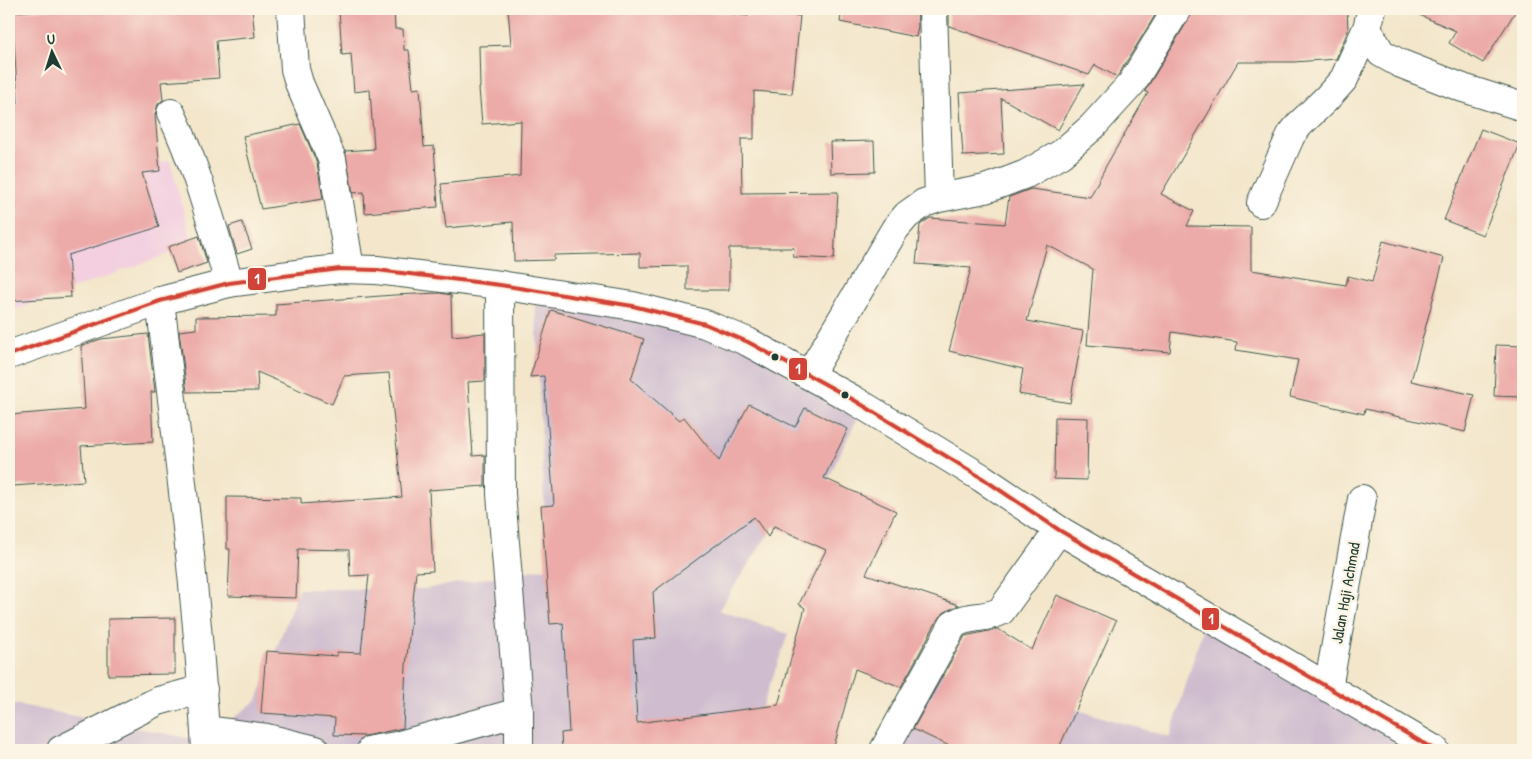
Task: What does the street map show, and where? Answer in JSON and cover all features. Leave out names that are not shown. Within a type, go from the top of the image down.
[{"type":"street","points":[[291,9],[299,83],[332,159],[350,269]]},
{"type":"street","points":[[933,9],[939,198]]},
{"type":"street","points":[[809,376],[895,229],[915,208],[939,198],[985,189],[1005,182],[1026,174],[1061,154],[1092,127],[1132,83],[1177,9]]},
{"type":"street","points":[[1370,18],[1381,53],[1399,63],[1462,88],[1523,107]]},
{"type":"street","points":[[1261,203],[1291,135],[1344,79],[1370,18]]},
{"type":"street","points":[[171,112],[185,142],[201,185],[229,283]]},
{"type":"street","points":[[9,355],[160,301],[229,283],[303,272],[350,269],[377,270],[500,284],[633,306],[705,324],[748,342],[894,423],[982,478],[1059,530],[1435,750]]},
{"type":"street","points":[[500,284],[501,494],[519,712],[519,750]]},
{"type":"street","points":[[160,301],[203,689],[206,740],[267,738],[316,750]]},
{"type":"street","name":"Jalan Haji Achmad","points":[[1328,688],[1362,498]]},
{"type":"street","points":[[884,750],[952,625],[962,619],[986,617],[1001,611],[1059,530]]},
{"type":"street","points":[[61,750],[158,701],[203,689]]},
{"type":"street","points":[[371,750],[396,746],[519,712]]},
{"type":"shaded area","points":[[9,9],[91,9],[94,172],[170,161],[193,245],[9,312]]},
{"type":"shaded area","points":[[535,291],[650,300],[760,330],[866,400],[827,481],[798,488],[719,610],[788,634],[747,750],[9,750],[9,703],[203,741],[257,700],[299,589],[424,589],[547,568]]},
{"type":"shaded area","points":[[1205,622],[1420,750],[888,750],[931,667],[1170,737]]},
{"type":"building","points":[[61,9],[252,9],[255,37],[216,41],[219,78],[161,82],[163,100],[158,104],[155,115],[160,171],[142,173],[159,227],[68,255],[71,297],[9,301],[9,104],[18,103],[12,12]]},
{"type":"building","points":[[339,9],[394,9],[395,29],[403,29],[404,50],[409,50],[413,89],[420,88],[424,147],[434,146],[438,207],[365,213],[364,192],[353,193],[345,151],[374,149],[370,90],[354,92],[351,54],[342,55]]},
{"type":"building","points":[[508,9],[701,9],[748,16],[749,11],[800,16],[792,94],[754,91],[754,139],[741,139],[742,193],[838,192],[834,259],[793,257],[794,248],[729,248],[729,290],[687,290],[687,266],[640,267],[640,253],[554,255],[554,260],[514,261],[513,222],[446,228],[441,184],[520,176],[521,121],[482,124],[479,88],[479,46],[511,45]]},
{"type":"building","points":[[842,9],[917,9],[918,26],[916,37],[840,22]]},
{"type":"building","points":[[949,9],[1159,9],[1117,77],[1095,65],[1089,75],[949,26]]},
{"type":"building","points":[[1193,9],[1347,9],[1348,31],[1336,59],[1294,62],[1238,62],[1161,194],[1194,211],[1187,226],[1251,227],[1251,270],[1346,285],[1348,276],[1372,282],[1383,241],[1444,258],[1411,381],[1474,395],[1465,432],[1365,409],[1364,414],[1290,397],[1298,360],[1236,350],[1237,342],[1172,332],[1170,352],[1087,345],[1093,269],[1047,245],[1027,321],[1083,331],[1070,403],[1019,394],[1023,369],[949,351],[971,268],[916,264],[920,225],[930,218],[1005,224],[1009,197],[1031,189],[1090,197],[1148,93],[1145,91]]},
{"type":"building","points":[[1406,9],[1517,9],[1483,63],[1449,43],[1456,31]]},
{"type":"building","points":[[1084,84],[1058,130],[1001,98],[1004,154],[963,156],[959,93]]},
{"type":"building","points":[[300,124],[317,163],[323,199],[261,209],[243,136]]},
{"type":"building","points":[[1481,129],[1520,144],[1483,235],[1444,220]]},
{"type":"building","points":[[874,141],[875,172],[831,173],[830,142]]},
{"type":"building","points":[[242,222],[252,249],[237,254],[229,226]]},
{"type":"building","points":[[199,236],[207,263],[177,273],[168,247]]},
{"type":"building","points":[[440,293],[451,295],[452,336],[485,333],[485,381],[468,382],[473,456],[485,455],[485,486],[429,490],[433,571],[416,572],[406,666],[403,728],[365,736],[334,735],[335,718],[261,713],[266,651],[337,656],[337,652],[361,653],[369,575],[350,576],[349,550],[298,549],[296,598],[228,596],[230,549],[227,549],[227,497],[301,498],[301,504],[402,497],[389,373],[344,376],[332,404],[257,372],[258,391],[187,392],[179,331],[196,329],[196,317],[276,316],[276,304]]},
{"type":"building","points":[[551,310],[644,339],[631,379],[679,421],[684,417],[719,461],[749,404],[795,427],[805,408],[848,429],[824,478],[896,511],[866,574],[959,605],[939,617],[901,687],[855,669],[833,750],[562,750],[561,733],[569,732],[563,623],[550,624],[541,506],[554,505],[544,376],[530,377]],"holes":[[[754,517],[768,537],[774,526],[826,550],[799,604],[805,608],[778,705],[637,723],[633,640],[656,638],[653,592]]]},
{"type":"building","points":[[148,334],[155,392],[151,392],[153,442],[81,446],[84,481],[13,486],[9,415],[85,409],[81,346],[101,339]]},
{"type":"building","points":[[1496,345],[1523,346],[1523,397],[1494,396]]},
{"type":"building","points":[[1055,417],[1088,418],[1087,480],[1054,479]]},
{"type":"building","points":[[1057,595],[1116,621],[1058,750],[958,750],[913,729],[965,636],[998,629],[1032,650]]},
{"type":"building","points":[[175,618],[175,674],[108,675],[108,619]]},
{"type":"transit line","name":"1","points":[[9,355],[160,301],[229,283],[340,269],[377,270],[500,285],[633,306],[705,324],[748,342],[854,400],[982,478],[1059,530],[1435,750]]}]
